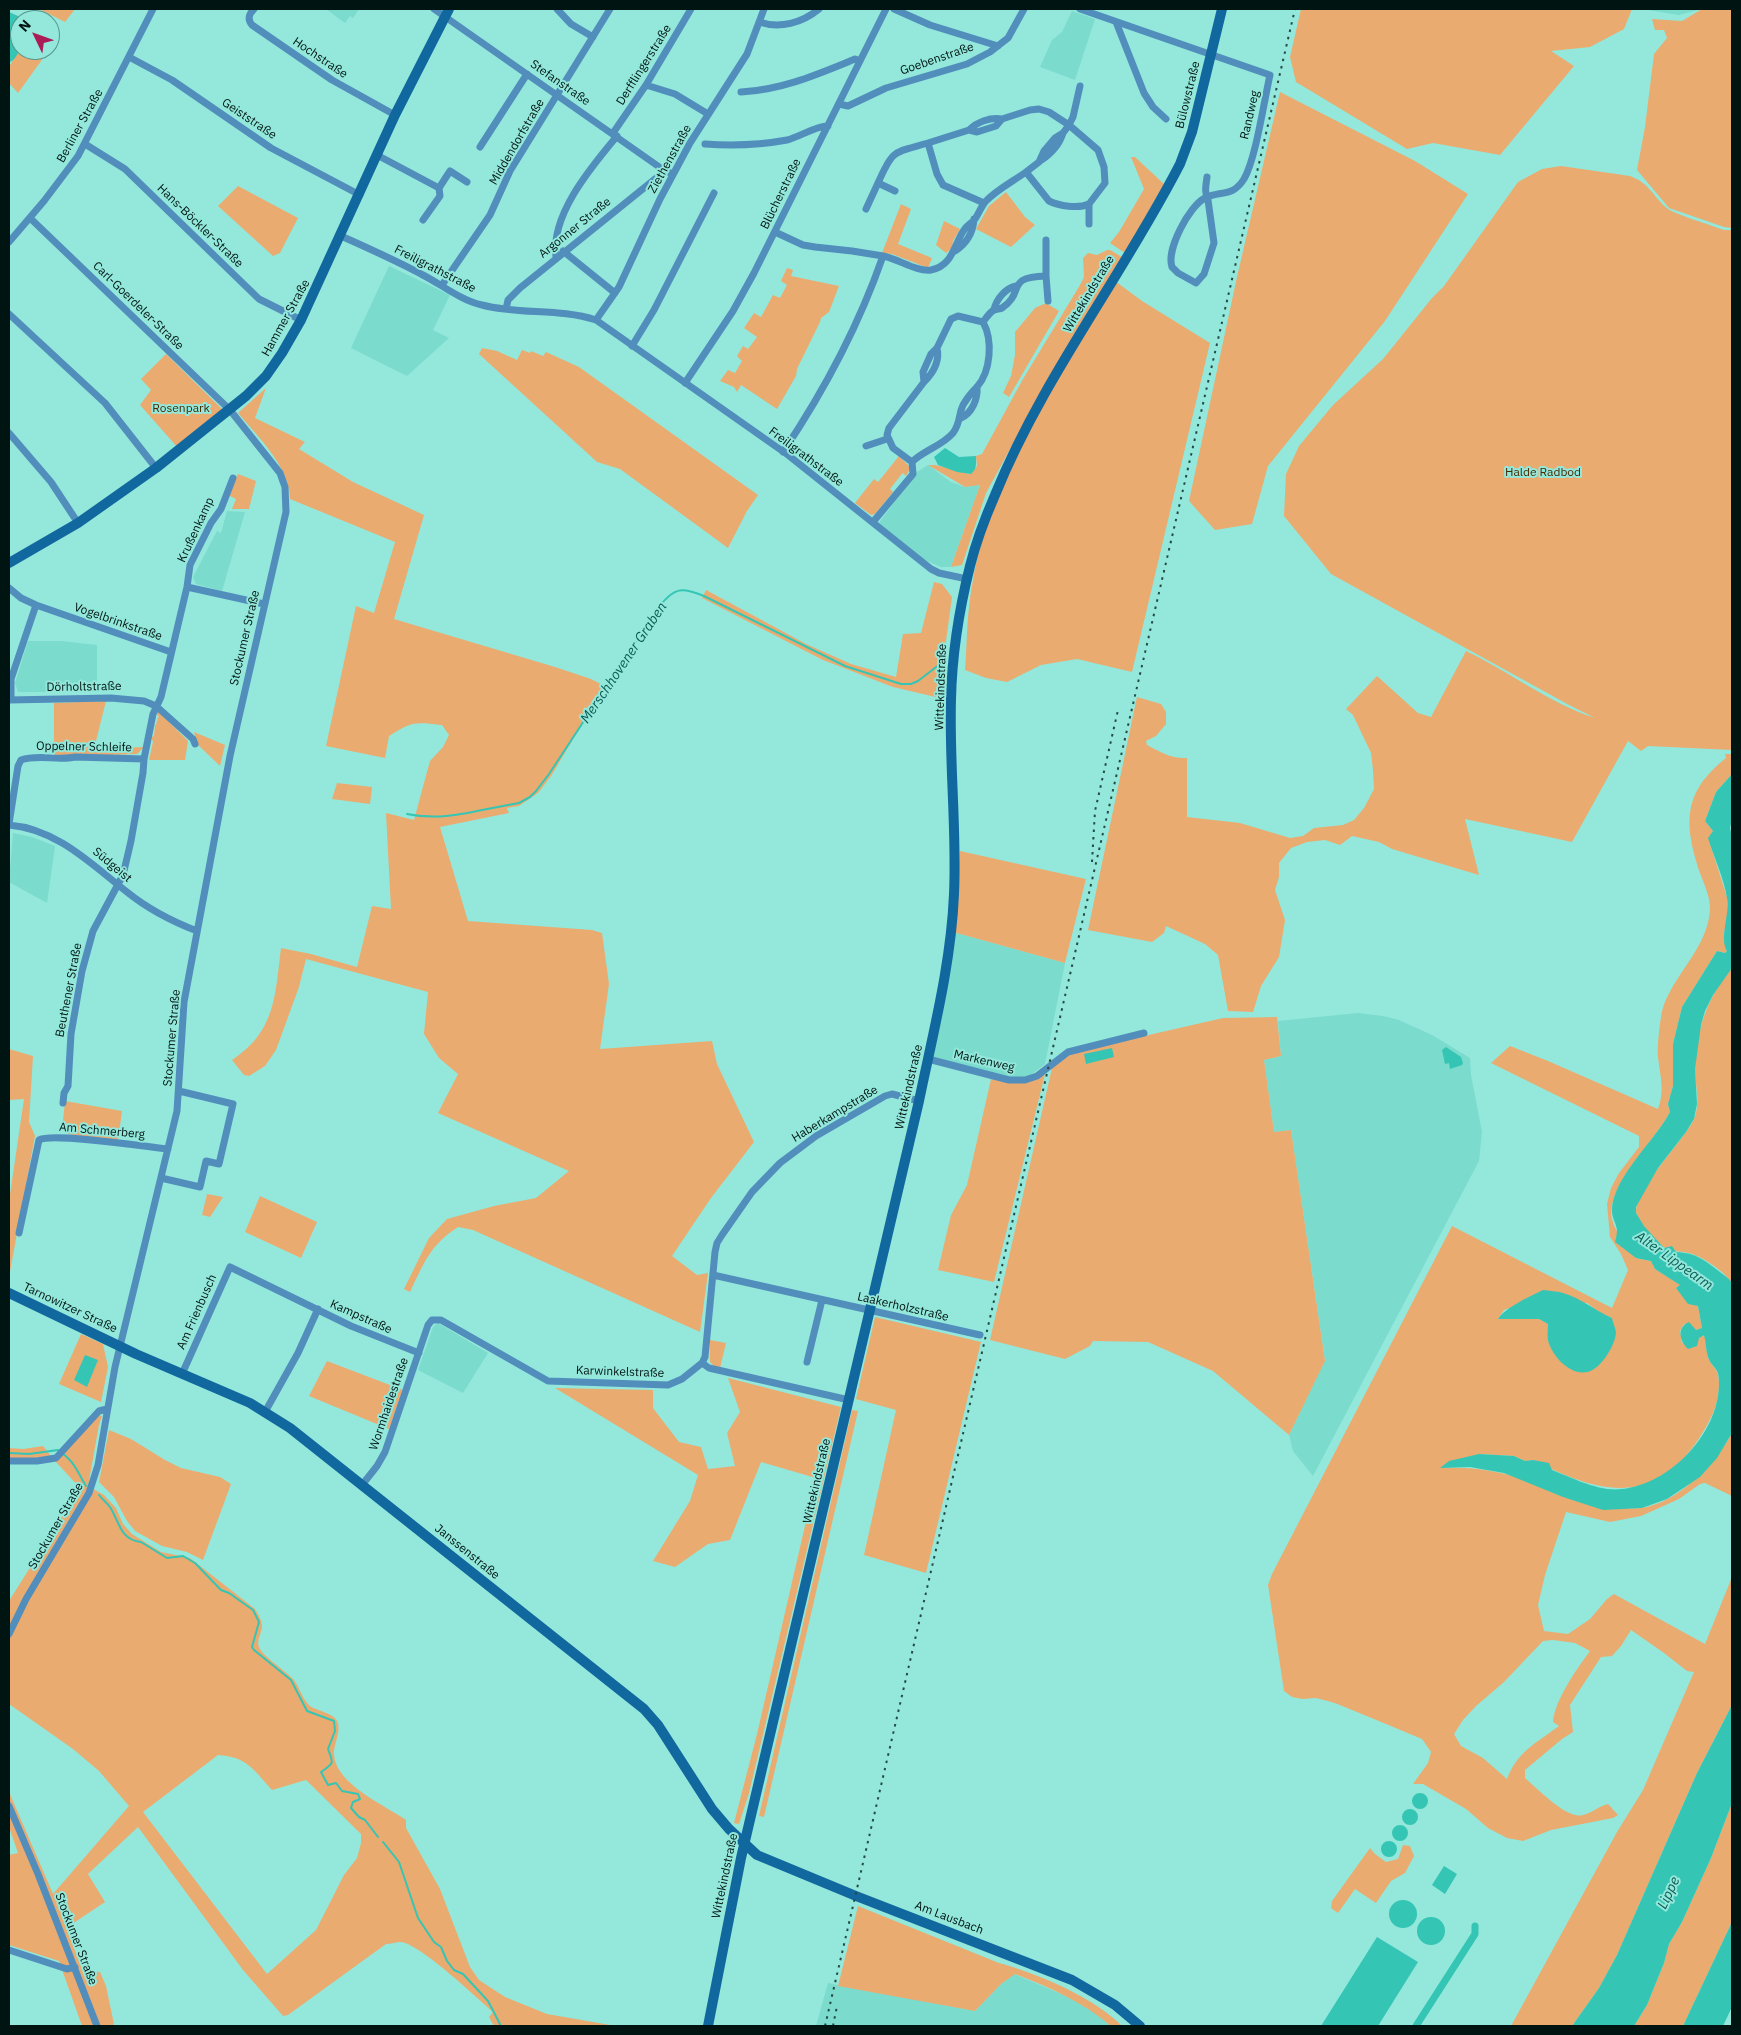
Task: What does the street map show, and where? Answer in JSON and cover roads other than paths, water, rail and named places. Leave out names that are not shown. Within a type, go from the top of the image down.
[{"type":"main road","name":"Bülowstraße","points":[[1170,184],[1192,132],[1222,9]]},
{"type":"main road","name":"Hammer Straße","points":[[9,564],[78,523],[156,468],[230,410],[257,387],[266,376],[301,320],[360,195],[395,115],[447,13]]},
{"type":"main road","name":"Wittekindstraße","points":[[708,2026],[744,1844],[919,1101],[945,976],[953,916],[954,814],[951,699],[956,637],[967,579],[988,512],[1026,429],[1080,333],[1170,184]]},
{"type":"main road","name":"Tarnowitzer Straße","points":[[9,1293],[120,1346]]},
{"type":"main road","name":"Janssenstraße","points":[[120,1346],[265,1412],[290,1428],[644,1709],[658,1725],[712,1809],[744,1844]]},
{"type":"main road","name":"Am Lausbach","points":[[744,1844],[757,1855],[767,1860],[1072,1980],[1115,2005],[1140,2026]]},
{"type":"street","name":"Berliner Straße","points":[[9,242],[72,165],[85,144],[153,9]]},
{"type":"street","name":"Hochstraße","points":[[254,9],[249,17],[252,25],[332,80],[395,115]]},
{"type":"street","name":"Stefanstraße","points":[[434,9],[447,13],[527,74],[673,174]]},
{"type":"street","points":[[557,9],[571,24],[593,37]]},
{"type":"street","name":"Middendorfstraße","points":[[442,285],[490,214],[510,172],[610,9]]},
{"type":"street","name":"Derfflingerstraße","points":[[556,257],[555,248],[561,224],[577,188],[615,134],[691,9]]},
{"type":"street","name":"Ziethenstraße","points":[[596,320],[615,293],[690,142],[747,54],[764,9]]},
{"type":"street","points":[[759,22],[776,26],[786,25],[808,17],[819,9]]},
{"type":"street","name":"Blücherstraße","points":[[685,383],[733,311],[775,232],[886,9]]},
{"type":"street","points":[[894,9],[930,25],[998,46]]},
{"type":"street","name":"Goebenstraße","points":[[839,104],[848,106],[886,88],[966,64],[998,46],[1008,38],[1024,9]]},
{"type":"street","points":[[1080,9],[1099,12],[1116,22],[1211,56]]},
{"type":"street","points":[[1116,22],[1144,93],[1153,107],[1166,119]]},
{"type":"street","name":"Randweg","points":[[1207,197],[1232,191],[1245,177],[1256,142],[1270,75],[1211,56]]},
{"type":"street","name":"Geiststraße","points":[[129,57],[172,80],[271,148],[360,195]]},
{"type":"street","points":[[741,92],[763,91],[787,86],[855,58],[860,61]]},
{"type":"street","points":[[480,147],[527,74]]},
{"type":"street","points":[[646,85],[674,94],[708,114]]},
{"type":"street","points":[[775,232],[815,247],[883,256],[930,270],[940,266],[955,252],[958,238],[974,219],[984,203],[1039,162],[1044,151],[1055,138],[1063,133],[1073,117],[1080,86]]},
{"type":"street","points":[[866,209],[887,162],[894,154],[969,130],[977,132],[996,126],[1002,119],[1039,109],[1049,112],[1069,125],[1098,150],[1101,155],[1105,183],[1089,204],[1089,224]]},
{"type":"street","points":[[705,144],[750,144],[787,140],[803,135],[822,125],[828,126]]},
{"type":"street","points":[[928,143],[937,174],[943,185],[984,203]]},
{"type":"street","name":"Hans-Böckler-Straße","points":[[85,144],[112,159],[125,169],[259,298],[301,320]]},
{"type":"street","points":[[377,155],[439,188]]},
{"type":"street","points":[[423,220],[440,196],[439,188],[450,171],[467,182]]},
{"type":"street","name":"Argonner Straße","points":[[506,309],[506,303],[510,296],[556,257],[666,171]]},
{"type":"street","points":[[1026,172],[1049,201],[1054,204],[1081,206],[1089,204]]},
{"type":"street","points":[[1207,177],[1205,191],[1207,197],[1214,242],[1204,274],[1196,283],[1178,273],[1170,262],[1182,227],[1195,205],[1207,197]]},
{"type":"street","points":[[878,183],[896,190]]},
{"type":"street","points":[[632,346],[663,292],[714,193]]},
{"type":"street","name":"Carl-Goerdeler-Straße","points":[[30,218],[230,410]]},
{"type":"street","name":"Freiligrathstraße","points":[[341,236],[473,302],[506,309],[567,312],[596,320],[783,452],[931,569],[939,573],[967,579]]},
{"type":"street","points":[[1046,240],[1048,301]]},
{"type":"street","points":[[563,252],[615,293]]},
{"type":"street","points":[[783,452],[816,401],[861,313],[883,256]]},
{"type":"street","points":[[983,322],[994,310],[1002,308],[1014,294],[1016,286],[1024,279],[1046,276]]},
{"type":"street","points":[[9,314],[105,403],[156,468]]},
{"type":"street","points":[[912,462],[893,448],[887,438],[889,428],[924,382],[923,372],[948,324],[955,317],[964,317],[983,322]]},
{"type":"street","points":[[912,462],[942,443],[953,433],[962,418],[962,408],[969,394],[977,387],[986,370],[990,352],[988,335],[983,322]]},
{"type":"street","name":"Stockumer Straße","points":[[9,1634],[26,1599],[89,1493],[100,1455],[120,1346],[177,1111],[184,1002],[230,756],[286,512],[286,487],[280,473],[230,410]]},
{"type":"street","points":[[9,433],[51,482],[78,523]]},
{"type":"street","points":[[866,446],[887,438]]},
{"type":"street","points":[[873,522],[912,474],[912,462]]},
{"type":"street","name":"Krußenkamp","points":[[171,652],[187,588],[190,566],[211,523],[221,509],[233,478]]},
{"type":"street","name":"Vogelbrinkstraße","points":[[9,588],[21,598],[36,605],[171,652],[144,759]]},
{"type":"street","points":[[187,588],[264,604]]},
{"type":"street","name":"Dörholtstraße","points":[[36,605],[11,679],[10,700],[130,698],[156,706]]},
{"type":"street","points":[[156,706],[193,739],[195,744]]},
{"type":"street","name":"Oppelner Schleife","points":[[9,825],[18,766],[21,760],[28,758],[67,759],[75,757],[144,759],[131,841],[123,875],[118,885]]},
{"type":"street","name":"Südgeist","points":[[9,825],[33,830],[71,848],[118,885],[170,921],[197,931]]},
{"type":"street","name":"Beuthener Straße","points":[[63,1103],[64,1092],[68,1086],[71,1034],[82,971],[93,931],[103,909],[118,885]]},
{"type":"street","name":"Markenweg","points":[[928,1059],[1010,1080],[1025,1080],[1037,1076],[1068,1052],[1144,1033]]},
{"type":"street","points":[[161,1178],[200,1187],[206,1161],[219,1164],[233,1104],[178,1091]]},
{"type":"street","name":"Haberkampstraße","points":[[702,1363],[705,1357],[717,1243],[752,1192],[780,1163],[816,1136],[885,1096],[892,1094],[919,1101]]},
{"type":"street","name":"Am Schmerberg","points":[[19,1232],[39,1140],[42,1137],[168,1149]]},
{"type":"street","name":"Am Frienbusch","points":[[182,1374],[230,1267],[318,1309]]},
{"type":"street","name":"Laakerholzstraße","points":[[713,1275],[980,1336]]},
{"type":"street","points":[[807,1362],[822,1300]]},
{"type":"street","name":"Kampstraße","points":[[265,1412],[298,1353],[318,1309],[376,1337],[419,1352]]},
{"type":"street","name":"Karwinkelstraße","points":[[428,1325],[432,1320],[441,1320],[548,1381],[668,1385],[682,1379],[702,1363]]},
{"type":"street","name":"Wormhaidestraße","points":[[362,1485],[385,1452],[428,1325]]},
{"type":"street","points":[[702,1363],[709,1368],[849,1400]]},
{"type":"street","points":[[9,1461],[37,1461],[60,1454],[99,1412],[107,1409]]},
{"type":"street","name":"Stockumer Straße","points":[[9,1806],[97,2026]]},
{"type":"street","points":[[9,1950],[67,1969],[75,1967]]},
{"type":"water","points":[[9,12],[10,60],[13,60],[9,63]]},
{"type":"water","points":[[945,448],[959,457],[976,456],[976,466],[973,472],[971,474],[957,472],[938,465],[934,457]]},
{"type":"water","name":"Alter Lippearm","points":[[1732,774],[1732,819],[1730,828],[1732,836],[1732,968],[1713,995],[1701,1025],[1695,1069],[1697,1104],[1694,1119],[1658,1168],[1636,1207],[1636,1213],[1644,1226],[1664,1248],[1672,1246],[1676,1252],[1700,1258],[1727,1277],[1732,1283],[1732,1433],[1717,1458],[1700,1477],[1667,1499],[1642,1508],[1603,1510],[1563,1497],[1504,1473],[1470,1467],[1440,1468],[1449,1461],[1479,1454],[1514,1456],[1525,1461],[1533,1460],[1549,1463],[1552,1470],[1595,1486],[1622,1489],[1640,1485],[1657,1478],[1674,1467],[1701,1438],[1710,1421],[1717,1403],[1719,1379],[1717,1371],[1708,1357],[1704,1335],[1699,1338],[1697,1346],[1688,1349],[1681,1339],[1682,1328],[1689,1322],[1696,1330],[1702,1328],[1698,1306],[1688,1304],[1676,1288],[1680,1285],[1655,1269],[1651,1261],[1636,1258],[1615,1242],[1617,1230],[1612,1208],[1620,1183],[1627,1171],[1670,1112],[1668,1104],[1673,1086],[1673,1044],[1682,1007],[1717,951],[1725,953],[1727,951],[1724,940],[1728,905],[1726,891],[1708,838],[1713,831],[1705,821],[1716,792]]},
{"type":"water","points":[[1446,1047],[1461,1057],[1462,1065],[1450,1069],[1449,1063],[1445,1064],[1442,1050]]},
{"type":"water","points":[[1112,1048],[1114,1057],[1086,1064],[1084,1054]]},
{"type":"water","points":[[1543,1290],[1570,1295],[1612,1318],[1616,1330],[1615,1338],[1606,1357],[1597,1367],[1587,1372],[1574,1371],[1568,1368],[1557,1358],[1550,1346],[1548,1324],[1539,1319],[1498,1319],[1512,1306]]},
{"type":"water","points":[[85,1355],[98,1360],[87,1387],[74,1380]]},
{"type":"water","name":"Lippe","points":[[1732,1705],[1732,1803],[1711,1858],[1682,1922],[1669,1944],[1664,1963],[1647,2005],[1634,2026],[1572,2026],[1599,1988],[1617,1955],[1697,1773]]},
{"type":"water","points":[[1420,1793],[1426,1795],[1428,1801],[1426,1807],[1420,1809],[1414,1807],[1412,1801],[1414,1795]]},
{"type":"water","points":[[1410,1809],[1416,1811],[1418,1817],[1416,1823],[1410,1825],[1404,1823],[1402,1817],[1404,1811]]},
{"type":"water","points":[[1400,1825],[1406,1827],[1408,1833],[1406,1839],[1400,1841],[1394,1839],[1392,1833],[1394,1827]]},
{"type":"water","points":[[1389,1841],[1395,1843],[1397,1849],[1395,1855],[1389,1857],[1383,1855],[1381,1849],[1383,1843]]},
{"type":"water","points":[[1444,1866],[1457,1874],[1445,1894],[1432,1885]]},
{"type":"water","points":[[1403,1900],[1413,1904],[1417,1914],[1413,1924],[1403,1928],[1393,1924],[1389,1914],[1393,1904]]},
{"type":"water","points":[[1431,1917],[1441,1921],[1445,1931],[1441,1941],[1431,1945],[1421,1941],[1417,1931],[1421,1921]]},
{"type":"water","points":[[1732,1922],[1732,2007],[1723,2026],[1683,2026]]},
{"type":"water","points":[[1377,1937],[1418,1962],[1378,2026],[1321,2026]]},
{"type":"waterway","name":"Merschhovener Graben","points":[[407,814],[435,817],[449,816],[519,803],[530,797],[549,774],[659,607],[674,592],[684,590],[704,596],[845,666],[901,684],[911,684],[918,681],[940,664]]},
{"type":"waterway","points":[[9,1453],[29,1454],[58,1450],[72,1462],[86,1486]]},
{"type":"waterway","points":[[99,1495],[110,1507],[124,1534],[129,1538],[141,1542],[167,1558],[183,1556],[195,1563],[221,1590],[229,1593],[253,1610],[259,1622],[252,1647],[291,1680],[307,1711],[334,1721],[335,1731],[328,1749],[332,1763],[321,1772],[328,1785],[336,1783],[342,1791],[358,1794],[360,1799],[353,1802],[351,1808],[359,1817],[365,1820],[378,1837]]},
{"type":"waterway","points":[[383,1842],[399,1862],[418,1918],[434,1942],[441,1947],[447,1961],[454,1970],[463,1974],[488,2001],[501,2026]]},
{"type":"waterway","points":[[1416,2026],[1475,1934],[1475,1926]]},
{"type":"railway","points":[[825,2026],[1295,9]]},
{"type":"railway","points":[[1092,862],[1095,811],[1118,710]]},
{"type":"railway","points":[[833,2026],[837,2006]]},
{"type":"park label","name":"Rosenpark","points":[[181,409]]},
{"type":"park label","name":"Halde Radbod","points":[[1543,473]]}]
